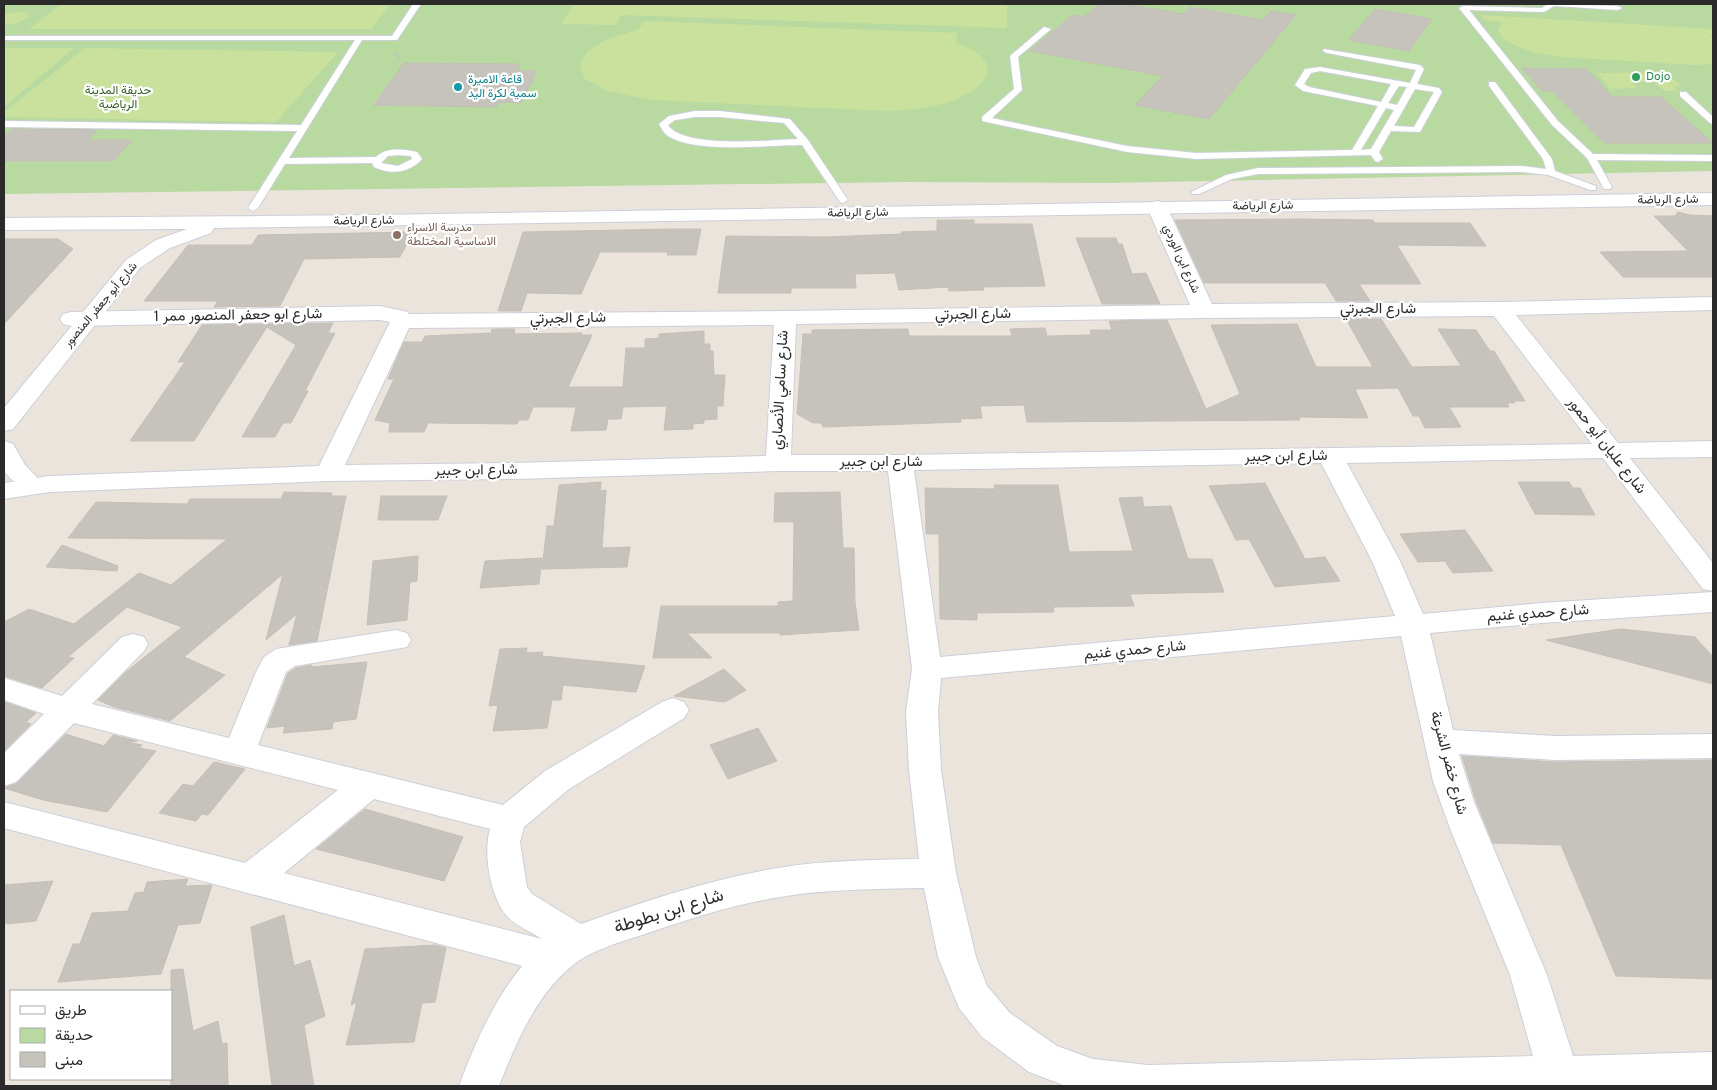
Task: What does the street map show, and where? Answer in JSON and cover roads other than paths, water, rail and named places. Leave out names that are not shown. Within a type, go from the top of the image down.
[{"type":"street","name":"شارع الرياضة","points":[[4,209],[587,210],[1157,207],[1607,192],[1713,185]]},
{"type":"street","name":"شارع الرياضة","points":[[4,224],[124,230],[226,223],[843,200],[1196,192],[1607,192],[1713,199]]},
{"type":"street","name":"شارع ابن الوردي","points":[[1157,207],[1204,310]]},
{"type":"street","name":"شارع أبو جعفر المنصور","points":[[4,398],[133,264],[156,248],[171,241],[226,223]]},
{"type":"street","name":"شارع أبو جعفر المنصور","points":[[4,424],[80,319],[123,251],[124,230]]},
{"type":"street","points":[[124,230],[171,241]]},
{"type":"street","name":"شارع الجبرتي","points":[[401,321],[785,318],[1204,310],[1500,309],[1713,303]]},
{"type":"street","name":"شارع عليان أبو حمور","points":[[1500,309],[1712,584]]},
{"type":"street","name":"شارع ابو جعفر المنصور ممر 1","points":[[80,319],[380,313],[400,317],[401,321]]},
{"type":"street","name":"شارع سامي الأنصاري","points":[[778,462],[785,318]]},
{"type":"street","points":[[328,473],[401,321]]},
{"type":"street","points":[[4,449],[15,469],[11,481]]},
{"type":"street","name":"شارع ابن جبير","points":[[11,481],[25,489],[49,484],[328,473],[514,471],[778,462],[900,463],[1713,449]]},
{"type":"street","name":"شارع خضر الشرعة","points":[[1330,456],[1388,567],[1413,624],[1422,655],[1440,741],[1456,800],[1522,958],[1542,1014],[1557,1080]]},
{"type":"street","points":[[900,463],[927,669],[922,712],[923,741],[938,872],[956,957],[972,996],[996,1025],[1043,1059],[1092,1078],[1148,1084],[1557,1080],[1713,1071]]},
{"type":"street","name":"شارع حمدي غنيم","points":[[927,669],[1542,613],[1712,584]]},
{"type":"street","points":[[240,751],[271,672],[281,660],[287,657],[396,640]]},
{"type":"street","points":[[4,773],[133,644]]},
{"type":"street","points":[[4,689],[68,710],[240,751],[509,820]]},
{"type":"street","points":[[566,949],[543,921],[519,905],[510,889],[504,842],[509,820],[557,780],[672,710]]},
{"type":"street","points":[[1440,741],[1556,748],[1713,746]]},
{"type":"street","points":[[251,879],[368,784]]},
{"type":"street","points":[[4,816],[251,879],[566,949]]},
{"type":"street","name":"شارع ابن بطوطة","points":[[566,949],[703,899],[779,882],[837,876],[938,872]]},
{"type":"street","points":[[479,1086],[523,995],[566,949]]},
{"type":"lane","points":[[4,38],[394,38],[417,4]]},
{"type":"lane","points":[[1607,192],[1590,157],[1555,122],[1463,8],[1544,10],[1552,4],[1618,8]]},
{"type":"lane","points":[[1047,29],[1014,56],[1018,90],[985,119],[1127,149],[1196,156],[1374,152]]},
{"type":"lane","points":[[253,208],[360,38]]},
{"type":"lane","points":[[1327,51],[1420,69],[1374,152]]},
{"type":"lane","points":[[1356,151],[1383,105],[1398,64]]},
{"type":"lane","points":[[1388,128],[1418,130],[1438,95],[1436,90],[1313,69],[1308,71],[1299,85],[1306,89],[1399,108]]},
{"type":"lane","points":[[1492,84],[1547,159],[1551,168],[1550,172]]},
{"type":"lane","points":[[1683,94],[1713,121]]},
{"type":"lane","points":[[805,142],[745,143],[694,141],[675,136],[667,131],[663,124],[672,118],[695,114],[720,114],[787,121],[805,142],[843,200]]},
{"type":"lane","points":[[4,124],[304,128]]},
{"type":"lane","points":[[1374,152],[1385,170]]},
{"type":"lane","points":[[1590,157],[1713,158]]},
{"type":"lane","points":[[282,161],[376,160]]},
{"type":"lane","points":[[1196,192],[1228,177],[1258,171],[1522,169],[1550,172],[1607,192]]},
{"type":"place","name":"Dojo","points":[[1636,77]]},
{"type":"place","name":"قاعة الاميرة سمية لكرة اليد","points":[[458,87]]},
{"type":"place","name":"مدرسة الاسراء الاساسية المختلطة","points":[[397,235]]},
{"type":"park label","name":"حديقة المدينة الرياضية","points":[[118,98]]}]
